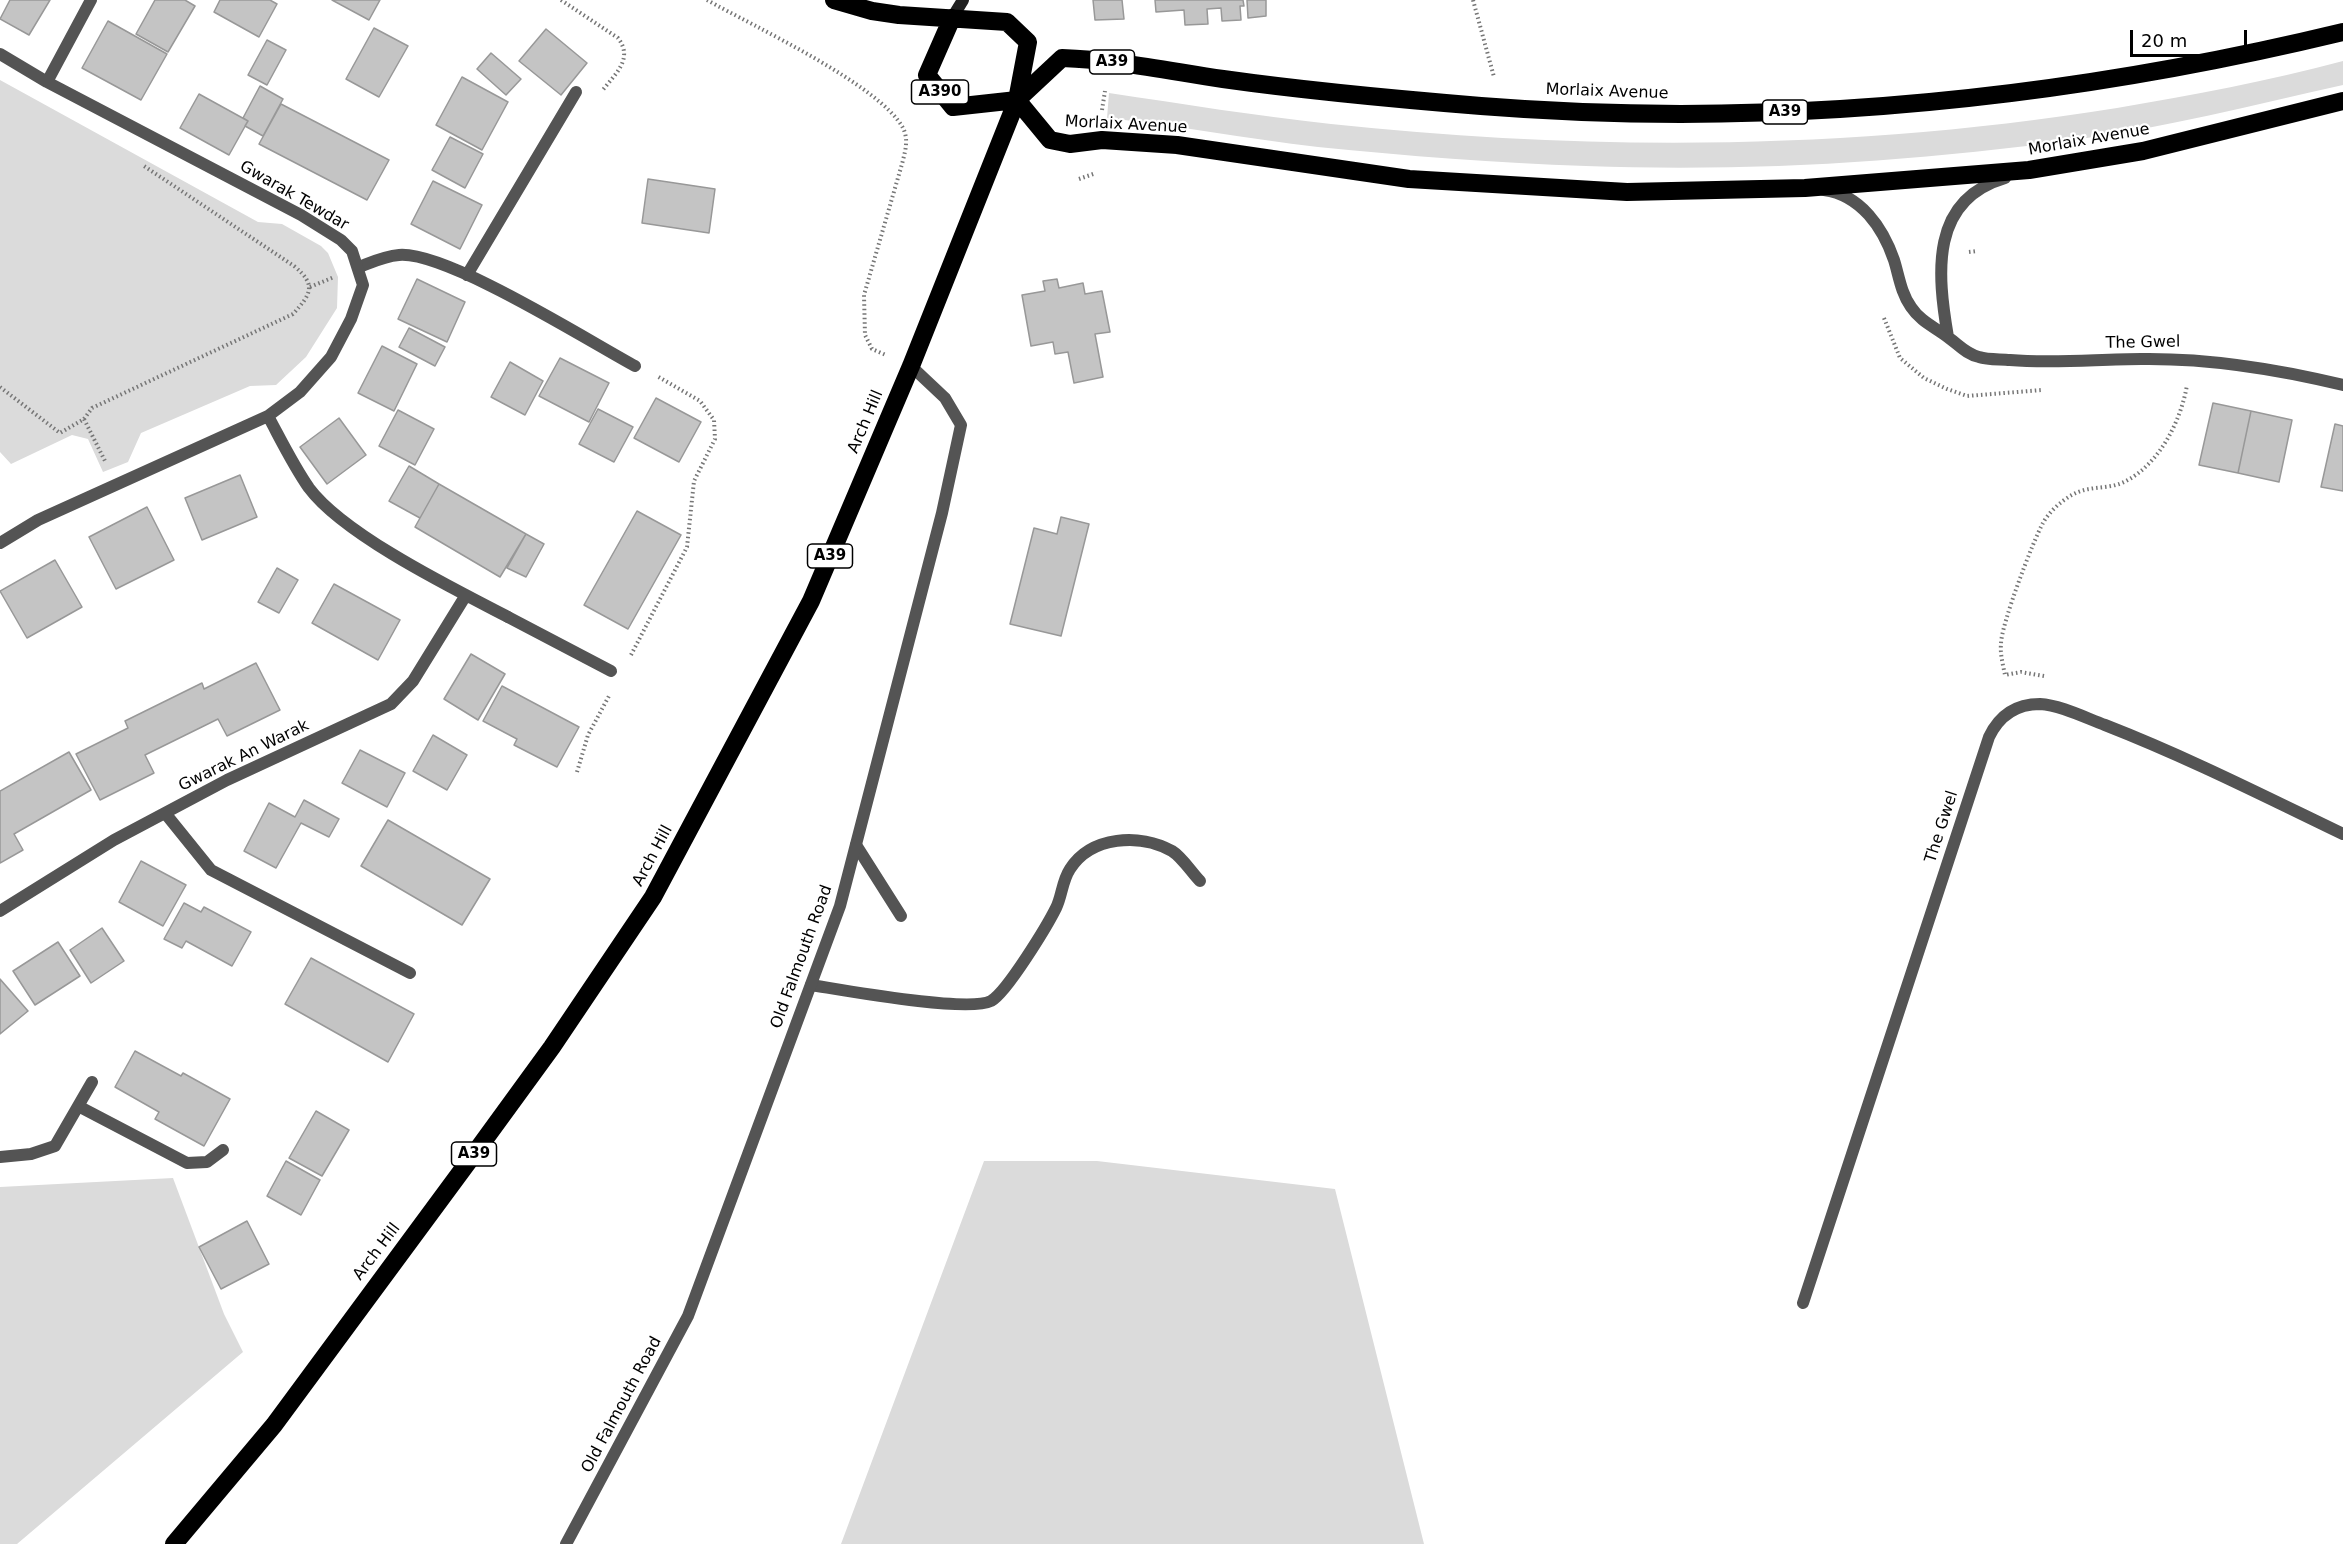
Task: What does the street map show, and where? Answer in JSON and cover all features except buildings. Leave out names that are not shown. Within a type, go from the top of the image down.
[{"type":"highway","points":[[834,0],[872,11],[1007,22],[1028,42],[1017,100]]},
{"type":"highway","name":"A390","points":[[952,18],[927,75],[953,106],[1017,100]]},
{"type":"highway","name":"Morlaix Avenue","points":[[2343,32],[2146,74],[2041,89],[1871,106],[1761,114],[1599,113],[1482,106],[1291,88],[1107,61],[1062,58],[1017,100],[1050,140],[1070,144],[1102,140],[1177,145],[1409,179],[1627,192],[1805,188],[2029,170],[2143,151],[2343,101]]},
{"type":"highway","name":"Arch Hill","points":[[174,1544],[274,1425],[552,1047],[653,897],[811,601],[911,366],[1017,100]]},
{"type":"street","points":[[47,82],[91,0]]},
{"type":"street","points":[[952,18],[963,0]]},
{"type":"street","name":"Gwarak Tewdar","points":[[0,54],[47,82],[300,215],[341,240],[352,251],[359,267]]},
{"type":"street","points":[[466,275],[576,92]]},
{"type":"street","points":[[1948,337],[1941,275],[1947,226],[1962,203],[1985,184],[2029,170]]},
{"type":"street","name":"The Gwel","points":[[1805,188],[1833,192],[1853,201],[1867,214],[1883,233],[1909,305],[1923,322],[1948,337],[1962,350],[1980,358],[2031,362],[2188,359],[2279,371],[2343,386]]},
{"type":"street","points":[[0,543],[38,520],[268,416],[300,392],[332,357],[358,303],[363,285],[359,267],[400,255],[428,259],[466,275],[634,366]]},
{"type":"street","name":"Old Falmouth Road","points":[[566,1544],[688,1316],[840,906],[942,513],[961,425],[945,398],[911,366]]},
{"type":"street","points":[[268,416],[310,489],[329,509],[370,540],[466,595],[611,671]]},
{"type":"street","name":"Gwarak An Warak","points":[[0,911],[114,840],[227,780],[391,704],[413,681],[466,595]]},
{"type":"street","name":"The Gwel","points":[[1803,1303],[1989,737],[1996,723],[2007,713],[2041,704],[2080,715],[2147,741],[2343,834]]},
{"type":"street","points":[[165,813],[211,870],[410,973]]},
{"type":"street","points":[[810,985],[937,1002],[981,1004],[993,1000],[1032,949],[1057,907],[1070,868],[1087,853],[1103,844],[1122,839],[1143,842],[1173,852],[1200,881]]},
{"type":"street","points":[[856,845],[901,916]]},
{"type":"street","points":[[0,1157],[31,1154],[55,1146],[80,1107],[92,1082]]},
{"type":"street","points":[[80,1107],[187,1163],[207,1162],[223,1150]]},
{"type":"path","points":[[561,0],[618,38],[625,52],[624,62],[591,104],[576,92]]},
{"type":"path","points":[[707,0],[858,85],[885,104],[904,129],[907,143],[902,164],[864,295],[864,335],[872,349],[911,366]]},
{"type":"path","points":[[1473,0],[1495,80]]},
{"type":"path","points":[[1079,179],[1103,170],[1102,112],[1107,61]]},
{"type":"path","points":[[0,387],[60,433],[84,419],[92,408],[293,314],[306,299],[310,287],[306,276],[294,266],[142,165]]},
{"type":"path","points":[[2054,679],[2036,672],[2005,675],[2000,642],[2034,544],[2044,522],[2071,495],[2090,487],[2106,488],[2125,482],[2153,457],[2166,441],[2184,400],[2188,359]]},
{"type":"path","points":[[625,665],[687,548],[694,481],[715,439],[714,420],[700,400],[634,366]]},
{"type":"path","points":[[84,419],[116,484]]},
{"type":"path","points":[[578,772],[588,735],[614,685]]},
{"type":"shaded area","points":[[2343,61],[2343,85],[2175,123],[2013,148],[1891,159],[1769,166],[1647,168],[1486,161],[1318,147],[1107,118],[1109,93],[1303,121],[1430,133],[1626,142],[1823,139],[2019,122],[2117,108],[2230,87]]},
{"type":"shaded area","points":[[0,80],[258,222],[282,224],[321,246],[328,253],[338,277],[337,308],[306,357],[276,385],[250,386],[141,433],[128,462],[103,472],[88,439],[72,435],[11,464],[0,452]]},
{"type":"shaded area","points":[[984,1161],[1097,1161],[1335,1189],[1424,1544],[841,1544]]},
{"type":"shaded area","points":[[173,1178],[224,1314],[243,1352],[17,1544],[0,1544],[0,1187]]}]
